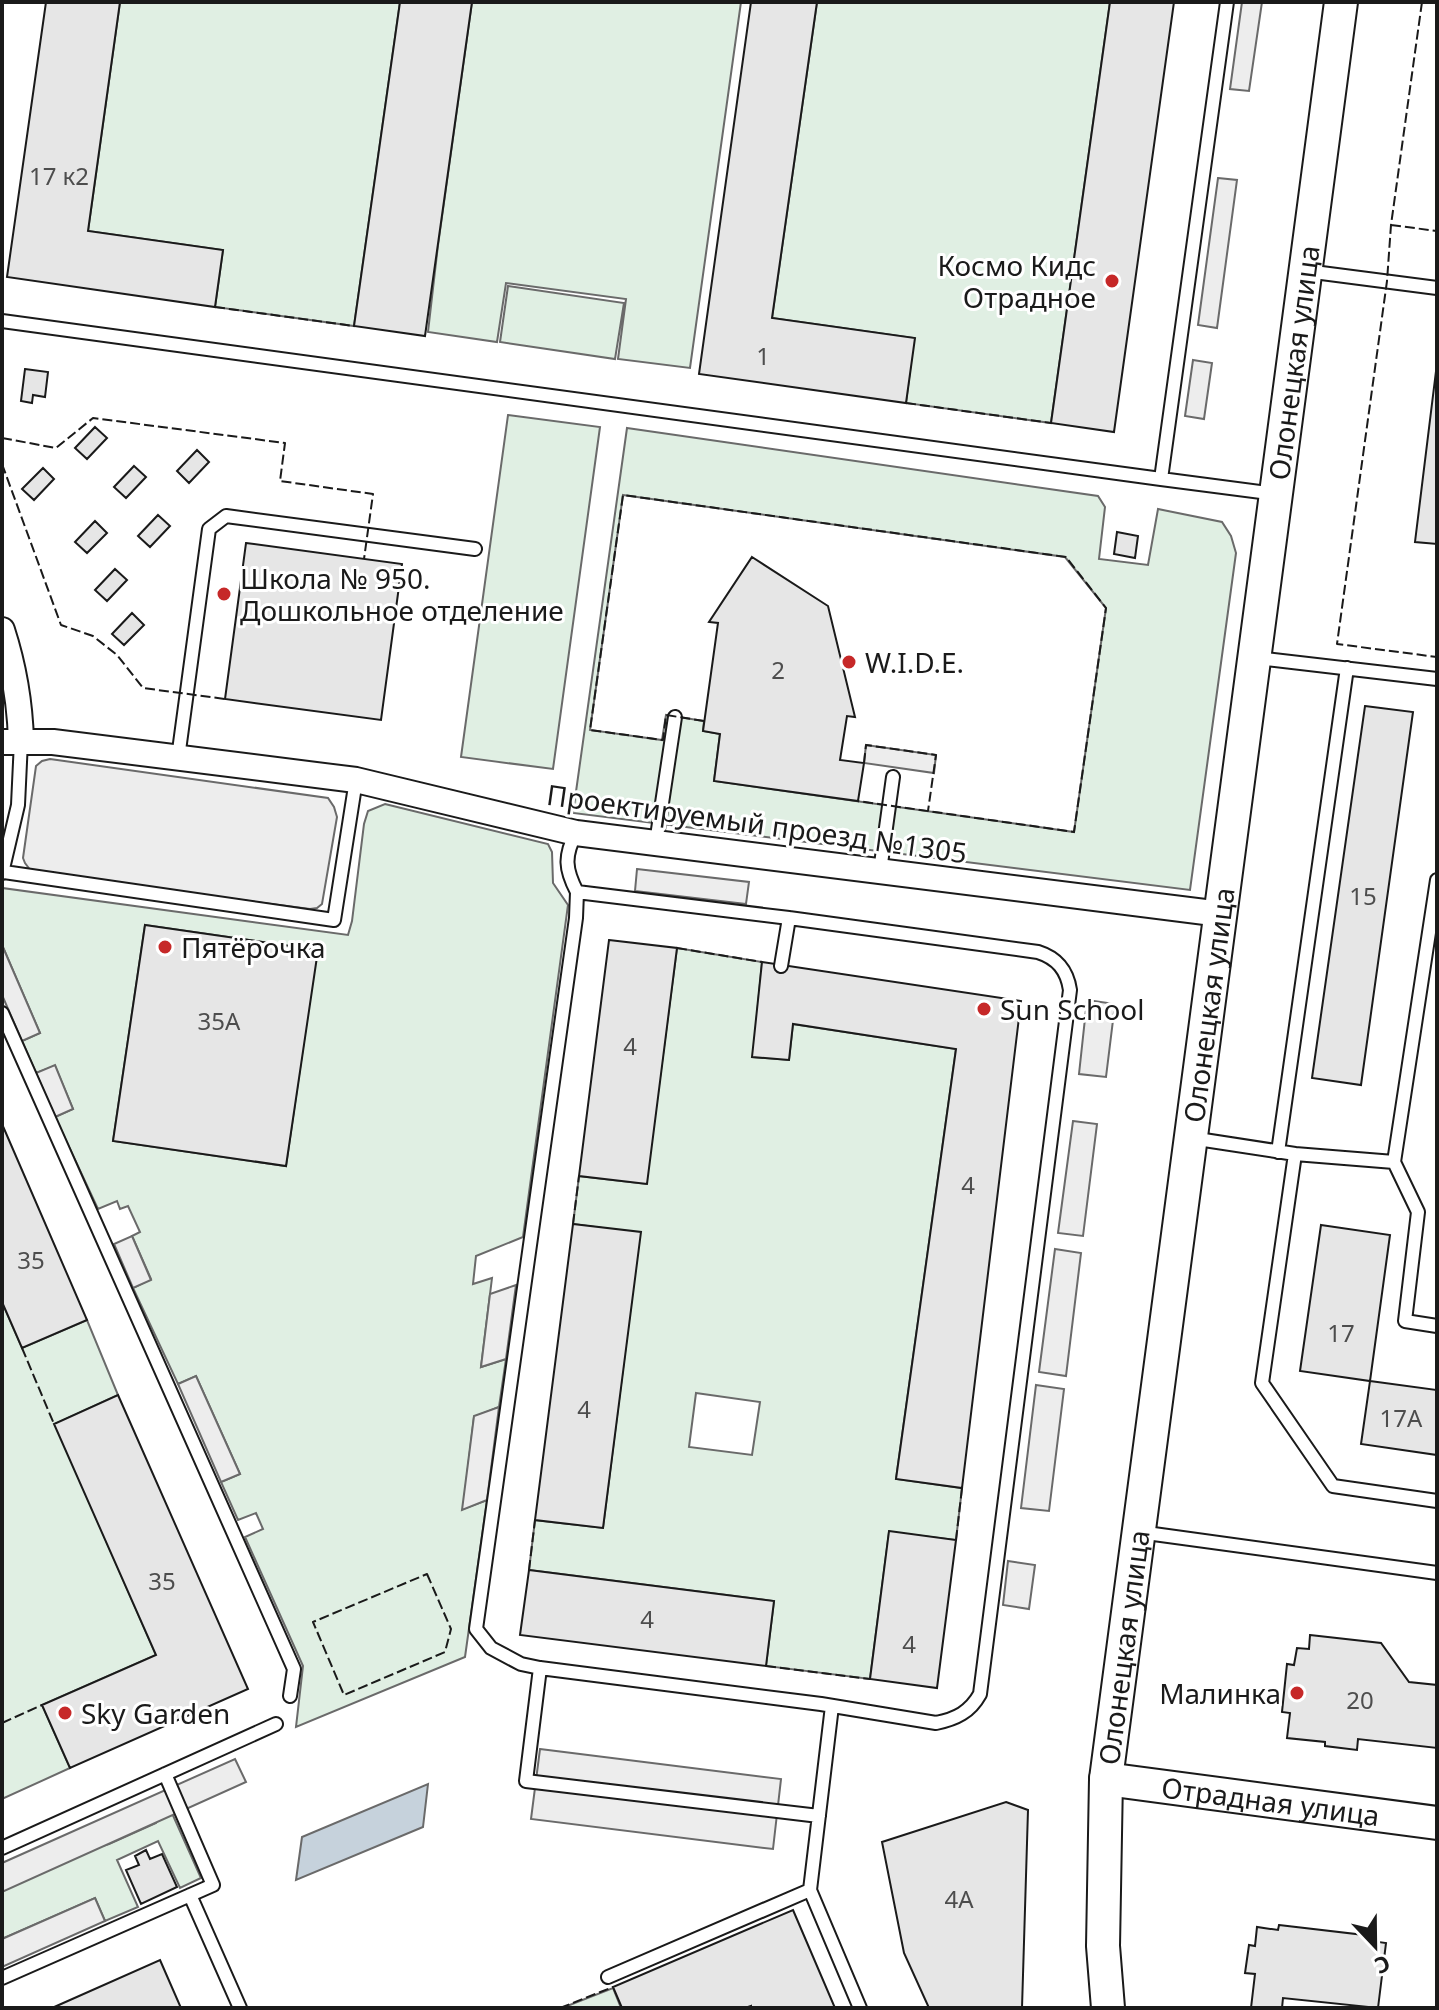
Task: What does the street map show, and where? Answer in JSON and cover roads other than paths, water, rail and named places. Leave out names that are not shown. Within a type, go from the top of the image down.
[{"type":"street","name":"Олонецкая улица","points":[[1108,2008],[1103,1946],[1106,1779],[1341,2]]},
{"type":"street","points":[[2,630],[20,711],[11,742]]},
{"type":"street","name":"Проектируемый проезд №1305","points":[[11,742],[53,742],[356,780],[576,833],[1221,914]]},
{"type":"street","name":"Отрадная улица","points":[[1106,1779],[1437,1823]]},
{"type":"lane","points":[[1161,479],[1227,2]]},
{"type":"lane","points":[[1306,271],[1437,288]]},
{"type":"lane","points":[[2,321],[1276,494]]},
{"type":"lane","points":[[178,758],[209,529],[226,516],[475,549]]},
{"type":"lane","points":[[1255,657],[1437,679]]},
{"type":"lane","points":[[1278,1152],[1347,668]]},
{"type":"lane","points":[[656,843],[675,717]]},
{"type":"lane","points":[[11,742],[18,805],[3,873],[334,920],[356,780]]},
{"type":"lane","points":[[880,871],[893,777]]},
{"type":"lane","points":[[576,833],[570,844],[567,862],[569,876],[577,892],[572,943],[476,1629],[491,1648],[521,1664],[540,1668],[832,1706],[936,1723],[951,1720],[961,1715],[980,1694],[1070,990],[1068,980],[1060,964],[1038,952],[577,892]]},
{"type":"lane","points":[[1437,880],[1394,1162],[1418,1212],[1405,1321],[1437,1326]]},
{"type":"lane","points":[[781,966],[789,918]]},
{"type":"lane","points":[[2,1013],[294,1669],[290,1696]]},
{"type":"lane","points":[[1191,1138],[1278,1152],[1394,1162]]},
{"type":"lane","points":[[1295,1154],[1262,1383],[1333,1486],[1437,1501]]},
{"type":"lane","points":[[1139,1532],[1437,1573]]},
{"type":"lane","points":[[540,1668],[526,1781],[819,1816]]},
{"type":"lane","points":[[832,1706],[810,1890],[860,2008]]},
{"type":"lane","points":[[2,1848],[276,1724]]},
{"type":"lane","points":[[2,1978],[213,1885],[165,1774]]},
{"type":"lane","points":[[608,1977],[810,1890]]},
{"type":"lane","points":[[190,1895],[240,2008]]},
{"type":"place","name":"Космо Кидс Отрадное","points":[[1112,281]]},
{"type":"place","name":"Школа № 950. Дошкольное отделение","points":[[224,594]]},
{"type":"place","name":"W.I.D.E.","points":[[849,662]]},
{"type":"place","name":"Пятёрочка","points":[[165,947]]},
{"type":"place","name":"Sun School","points":[[984,1009]]},
{"type":"place","name":"Малинка","points":[[1297,1693]]},
{"type":"place","name":"Sky Garden","points":[[65,1713]]}]
